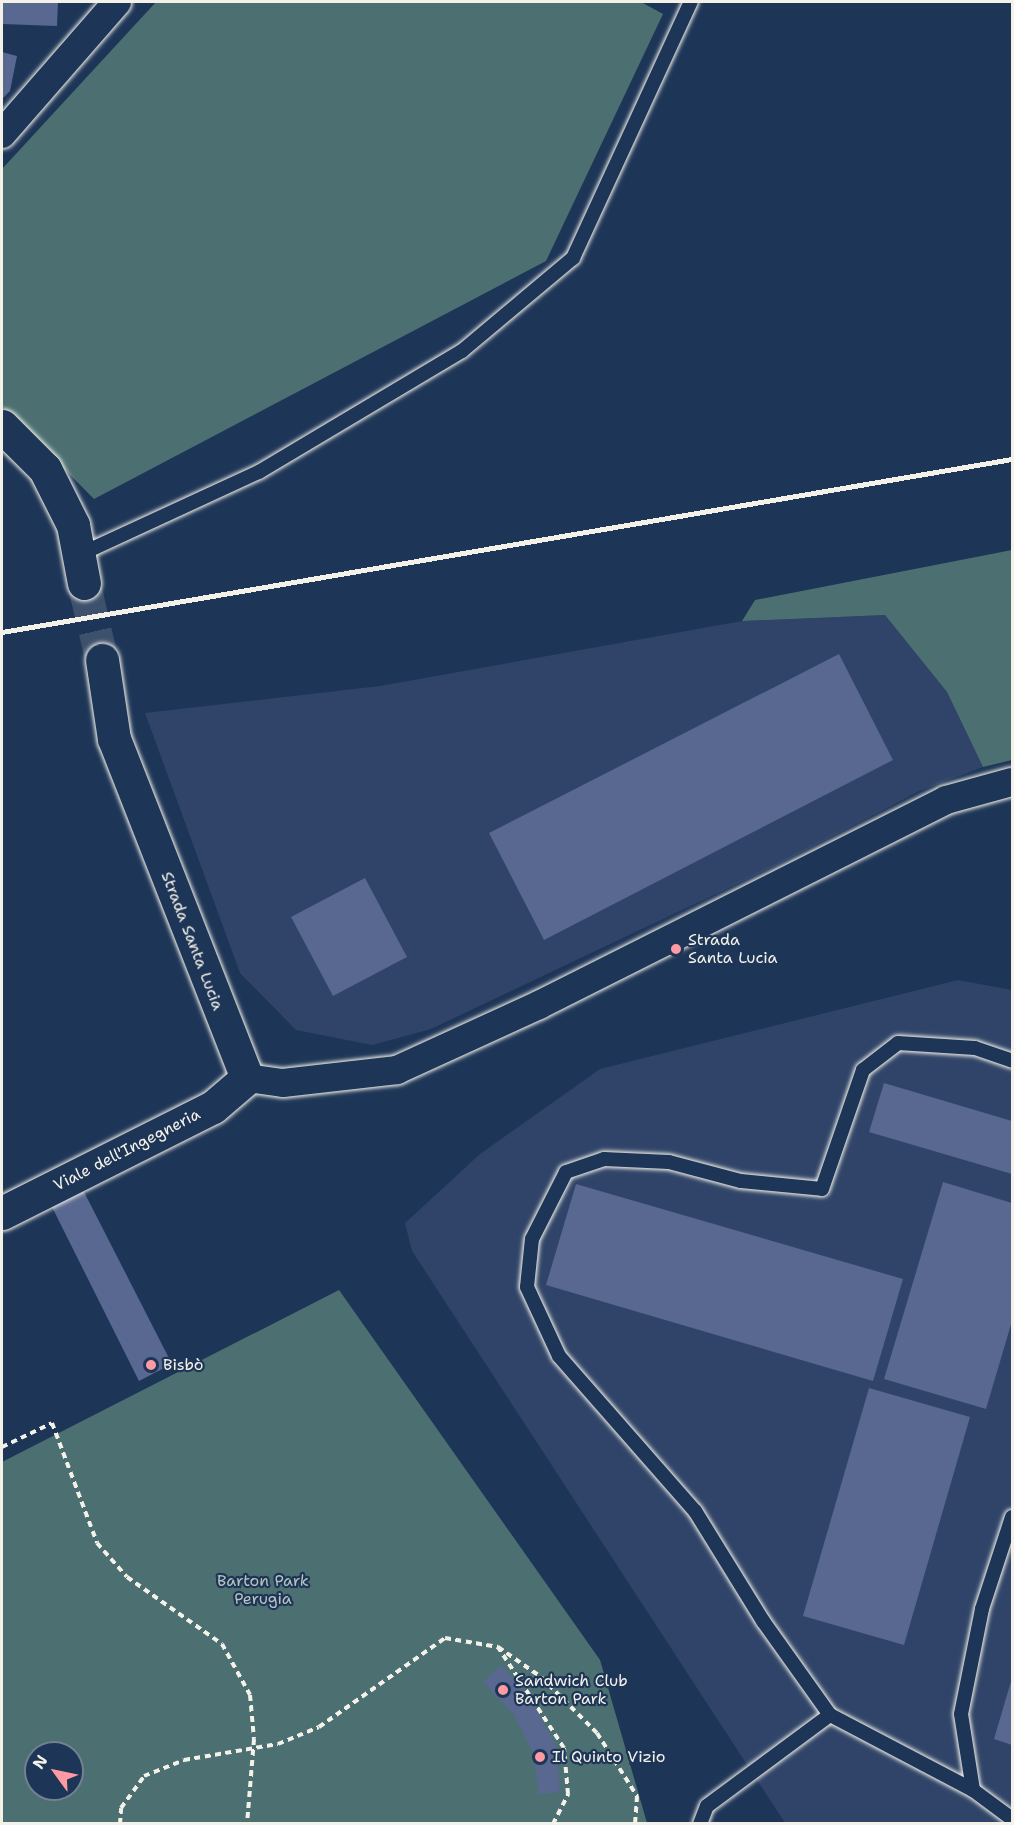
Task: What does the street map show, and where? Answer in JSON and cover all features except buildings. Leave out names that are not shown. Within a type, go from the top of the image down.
[{"type":"street","points":[[2,134],[117,2]]},
{"type":"street","points":[[2,426],[45,469],[73,525],[81,569]]},
{"type":"street","name":"Strada Santa Lucia","points":[[102,660],[114,739],[246,1078]]},
{"type":"street","points":[[246,1078],[283,1083],[398,1070],[946,800],[1012,782]]},
{"type":"street","name":"Viale dell'Ingegneria","points":[[2,1213],[213,1107],[246,1078]]},
{"type":"lane","points":[[81,569],[259,472],[452,357],[573,258],[691,2]]},
{"type":"lane","points":[[1012,1061],[975,1048],[898,1042],[863,1071],[822,1189],[741,1181],[669,1162],[604,1159],[566,1172],[532,1239],[527,1287],[559,1356],[695,1511],[830,1715],[973,1790],[1012,1819]]},
{"type":"lane","points":[[973,1790],[961,1714],[982,1609],[1012,1516]]},
{"type":"lane","points":[[700,1824],[706,1806],[830,1715]]},
{"type":"path","points":[[2,1447],[52,1423],[97,1544],[127,1577],[222,1644],[250,1695],[253,1751],[247,1824]]},
{"type":"path","points":[[120,1824],[121,1808],[144,1776],[183,1760],[253,1751],[318,1727],[445,1638],[498,1647],[541,1677],[597,1733],[637,1796],[634,1824]]},
{"type":"path","points":[[498,1647],[564,1748],[568,1794],[553,1824]]},
{"type":"shaded area","points":[[885,615],[947,692],[983,767],[919,791],[779,864],[431,1029],[372,1045],[296,1030],[240,973],[145,713],[380,686],[742,621]]},
{"type":"shaded area","points":[[958,980],[1012,990],[1012,1823],[785,1823],[412,1251],[405,1223],[480,1154],[600,1069]]},
{"type":"green space","points":[[156,2],[641,2],[663,14],[546,261],[94,499],[2,406],[2,169]]},
{"type":"green space","points":[[1012,550],[1012,760],[983,767],[947,692],[885,615],[742,621],[755,600]]},
{"type":"green space","name":"Barton Park Perugia","points":[[339,1290],[600,1660],[647,1823],[2,1824],[2,1462]]},
{"type":"tunnel","points":[[84,583],[102,660]]},
{"type":"railway","points":[[2,632],[1012,459]]},
{"type":"place","name":"Strada Santa Lucia","points":[[676,949]]},
{"type":"place","name":"Bisbò","points":[[151,1365]]},
{"type":"place","name":"Sandwich Club Barton Park","points":[[503,1690]]},
{"type":"place","name":"Il Quinto Vizio","points":[[540,1757]]}]
